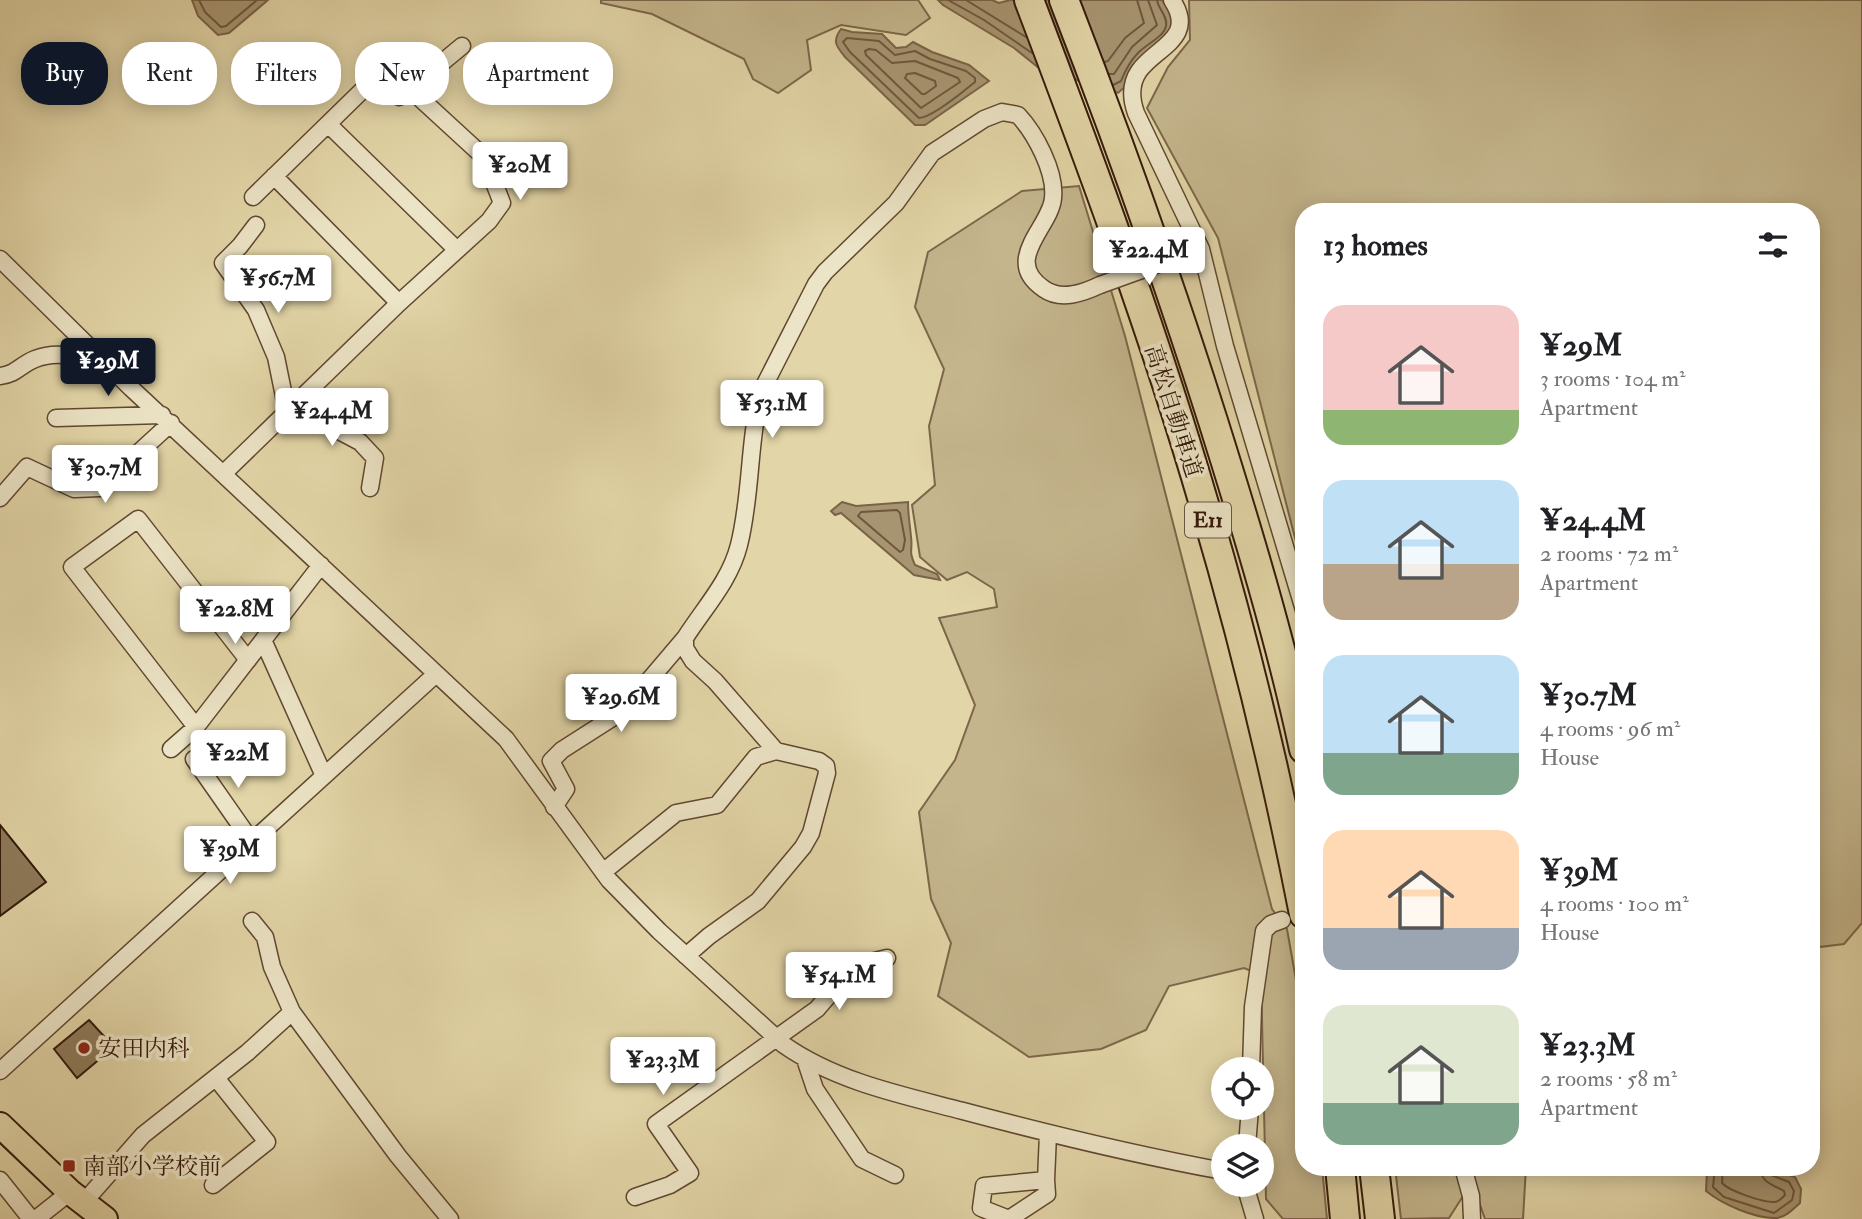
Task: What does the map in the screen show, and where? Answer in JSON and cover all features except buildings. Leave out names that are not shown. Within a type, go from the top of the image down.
[{"type":"highway","name":"高松自動車道","points":[[1030,0],[1141,307],[1204,504],[1261,715],[1293,917]]},
{"type":"highway","name":"高松自動車道","points":[[1064,0],[1110,120],[1183,255],[1243,515],[1295,709]]},
{"type":"highway","points":[[1341,1176],[1345,1217]]},
{"type":"highway","points":[[1375,1176],[1379,1214]]},
{"type":"main road","points":[[0,1125],[77,1197],[105,1219]]},
{"type":"street","points":[[1172,0],[1180,22],[1177,34],[1171,44],[1139,71],[1132,87],[1131,99],[1183,255],[1228,359],[1295,580]]},
{"type":"street","points":[[449,57],[463,46]]},
{"type":"street","points":[[253,197],[355,98]]},
{"type":"street","points":[[224,472],[489,220],[502,203],[484,157],[427,105]]},
{"type":"street","points":[[554,807],[566,789],[551,761],[562,750],[623,710],[685,638],[723,585],[739,547],[750,483],[757,409],[772,369],[816,284],[895,203],[932,153],[984,119],[1002,112],[1018,115],[1042,152],[1054,191],[1053,201],[1029,248],[1027,262],[1031,276],[1040,287],[1060,295],[1077,293],[1183,255]]},
{"type":"street","points":[[328,124],[457,250]]},
{"type":"street","points":[[274,176],[399,303]]},
{"type":"street","points":[[256,225],[223,263],[256,310],[276,357],[287,411]]},
{"type":"street","points":[[0,259],[131,388],[506,738],[603,872],[633,905],[777,1039],[805,1059],[835,1073],[885,1090],[1048,1134],[1211,1168]]},
{"type":"street","points":[[0,376],[14,374],[37,358],[74,355],[94,362],[121,389],[131,388]]},
{"type":"street","points":[[287,411],[305,413],[360,442],[375,458],[370,488]]},
{"type":"street","points":[[56,418],[166,419]]},
{"type":"street","points":[[0,498],[27,467],[74,489],[100,488],[166,419]]},
{"type":"street","points":[[196,727],[72,567],[138,519],[248,660]]},
{"type":"street","points":[[172,749],[196,727],[321,565]]},
{"type":"street","points":[[685,638],[685,648],[693,661],[715,681],[776,751]]},
{"type":"street","points":[[263,640],[324,776]]},
{"type":"street","points":[[0,1071],[436,674]]},
{"type":"street","points":[[603,872],[676,813],[717,805],[756,757],[776,751],[818,761],[826,766],[827,773],[811,833],[803,847],[758,901],[709,936],[687,956]]},
{"type":"street","points":[[194,759],[252,842]]},
{"type":"street","points":[[1251,1057],[1252,1007],[1264,931],[1271,924],[1293,917]]},
{"type":"street","points":[[253,921],[265,937],[272,967],[292,1012],[398,1156],[450,1219]]},
{"type":"street","points":[[635,1197],[670,1185],[690,1173],[656,1124],[817,1009],[847,974],[863,964],[887,958]]},
{"type":"street","points":[[0,1180],[34,1219],[77,1197],[143,1135],[248,1052],[292,1012]]},
{"type":"street","points":[[805,1059],[815,1089],[862,1159],[895,1175]]},
{"type":"street","points":[[213,1185],[267,1142],[216,1078]]},
{"type":"street","points":[[1046,1180],[1048,1134]]},
{"type":"street","points":[[1465,1176],[1471,1196],[1472,1219]]},
{"type":"street","points":[[1249,1197],[1255,1219]]},
{"type":"shaded area","points":[[601,0],[918,0],[930,18],[906,35],[841,25],[807,40],[811,70],[778,93],[753,79],[744,59],[652,14],[601,3]]},
{"type":"shaded area","points":[[1189,0],[1862,0],[1862,923],[1844,944],[1820,947],[1820,203],[1295,203],[1295,538],[1218,238],[1147,108],[1168,67],[1190,40]]},
{"type":"shaded area","points":[[1079,186],[1125,336],[1272,909],[1287,929],[1295,974],[1295,1176],[1323,1176],[1327,1219],[1283,1219],[1266,1199],[1274,1197],[1274,1134],[1265,1134],[1264,1120],[1274,1120],[1274,1057],[1263,1057],[1261,975],[1244,968],[1169,986],[1146,1030],[1101,1049],[1029,1057],[938,996],[951,943],[931,899],[919,812],[955,760],[975,705],[939,618],[997,607],[994,589],[967,572],[947,580],[920,557],[912,505],[935,485],[929,426],[944,369],[915,307],[928,252],[1022,191]]},
{"type":"shaded area","points":[[1396,1176],[1525,1176],[1523,1219],[1485,1219],[1472,1182],[1449,1218],[1401,1219]]},
{"type":"water","points":[[192,0],[268,0],[229,33],[218,35],[198,16]]},
{"type":"water","points":[[938,0],[992,0],[999,3],[1010,0],[1162,0],[1172,14],[1174,28],[1118,93],[1039,68],[1014,48]]},
{"type":"water","points":[[841,29],[882,34],[896,48],[906,47],[913,42],[969,65],[989,81],[925,125],[915,125],[845,57],[836,40]]},
{"type":"water","points":[[842,502],[856,506],[908,502],[911,553],[915,565],[937,574],[940,580],[914,575],[841,513],[835,515],[831,511]]},
{"type":"water","points":[[1707,1176],[1792,1176],[1801,1189],[1800,1203],[1777,1218],[1739,1210],[1706,1191]]},
{"type":"place","name":"安田内科","points":[[84,1048]]},
{"type":"place","name":"南部小学校前","points":[[69,1166]]}]
